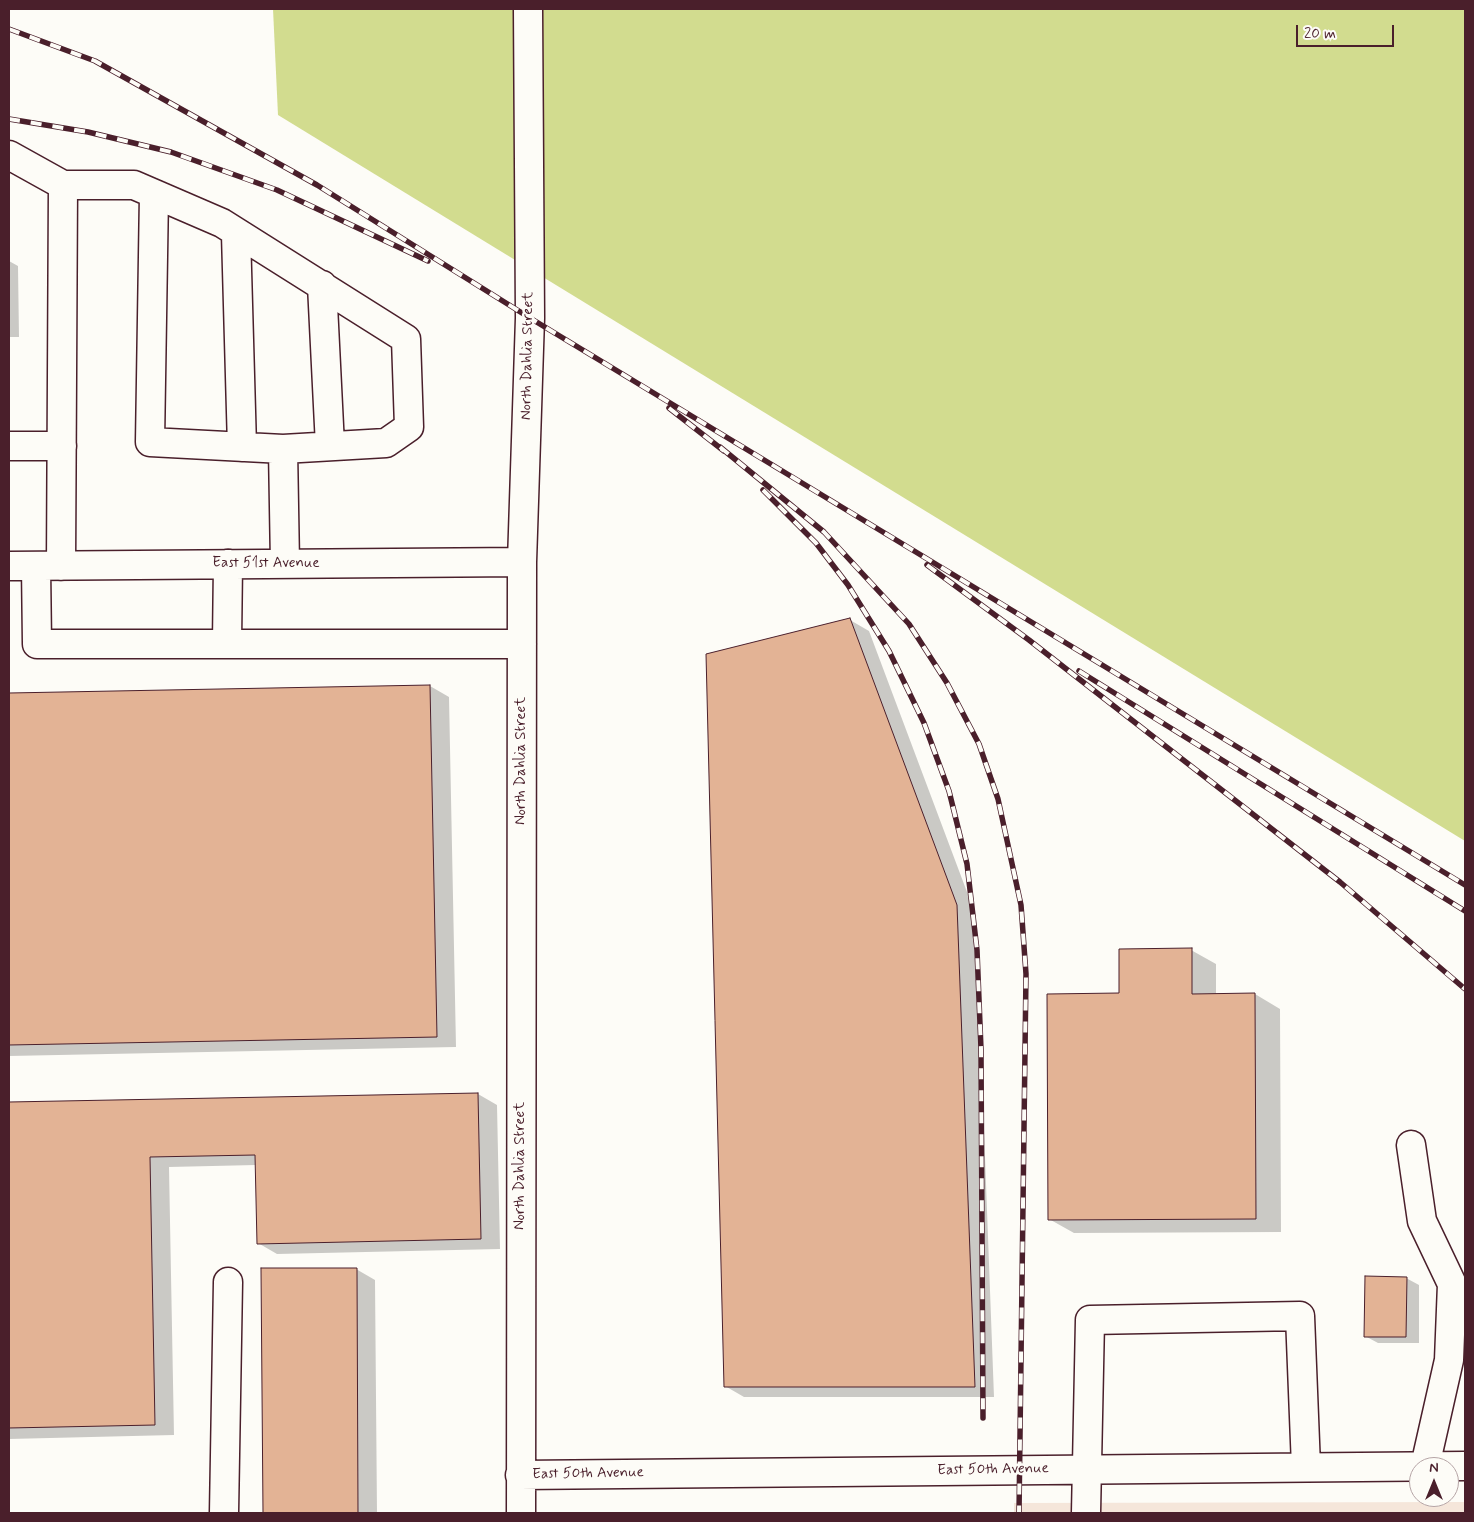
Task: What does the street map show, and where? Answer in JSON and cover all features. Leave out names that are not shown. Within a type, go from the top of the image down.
[{"type":"street","name":"North Dahlia Street","points":[[521,1513],[522,562],[530,318],[528,9]]},
{"type":"street","points":[[9,155],[62,185],[134,185],[222,223],[236,234],[322,285],[406,340],[408,427],[386,443],[283,449],[150,442],[154,194]]},
{"type":"street","points":[[62,185],[62,446],[49,566],[37,644],[226,642],[522,644]]},
{"type":"street","points":[[236,234],[242,447]]},
{"type":"street","points":[[322,285],[330,446]]},
{"type":"street","points":[[9,446],[62,446]]},
{"type":"street","points":[[283,449],[285,564]]},
{"type":"street","name":"East 51st Avenue","points":[[9,566],[522,562]]},
{"type":"street","points":[[226,642],[228,564]]},
{"type":"street","points":[[1411,1145],[1422,1221],[1452,1284],[1450,1360],[1427,1457]]},
{"type":"street","points":[[224,1513],[228,1282]]},
{"type":"street","points":[[1086,1513],[1090,1320],[1300,1316],[1306,1468]]},
{"type":"street","name":"East 50th Avenue","points":[[520,1474],[1409,1466]]},
{"type":"shaded area","points":[[1409,1502],[1409,1507],[1459,1507],[1459,1502],[1465,1502],[1465,1513],[1014,1513],[1014,1503]]},
{"type":"green space","points":[[273,9],[1465,9],[1465,841],[278,115]]},
{"type":"building","points":[[850,618],[957,905],[975,1387],[724,1387],[706,654]]},
{"type":"building","points":[[430,685],[437,1037],[9,1045],[9,693]]},
{"type":"building","points":[[1192,948],[1192,994],[1255,993],[1256,1219],[1048,1220],[1047,994],[1119,993],[1119,949]]},
{"type":"building","points":[[478,1093],[481,1239],[257,1244],[255,1155],[150,1157],[155,1425],[9,1428],[9,1102]]},
{"type":"building","points":[[261,1268],[357,1268],[358,1513],[263,1513]]},
{"type":"building","points":[[1365,1276],[1407,1277],[1406,1337],[1364,1337]]},
{"type":"railway","points":[[9,29],[95,61],[317,185],[530,318],[1465,885]]},
{"type":"railway","points":[[9,119],[88,132],[171,152],[277,190],[428,261]]},
{"type":"railway","points":[[669,408],[724,451]]},
{"type":"railway","points":[[720,447],[824,532],[909,624],[947,683],[979,744],[998,799],[1021,905],[1026,974],[1019,1513]]},
{"type":"railway","points":[[763,490],[816,543],[848,585],[889,651],[924,723],[949,791],[967,864],[977,950],[981,1049],[983,1418]]},
{"type":"railway","points":[[927,565],[1029,640],[1340,882],[1465,989]]},
{"type":"railway","points":[[1079,671],[1465,911]]}]
